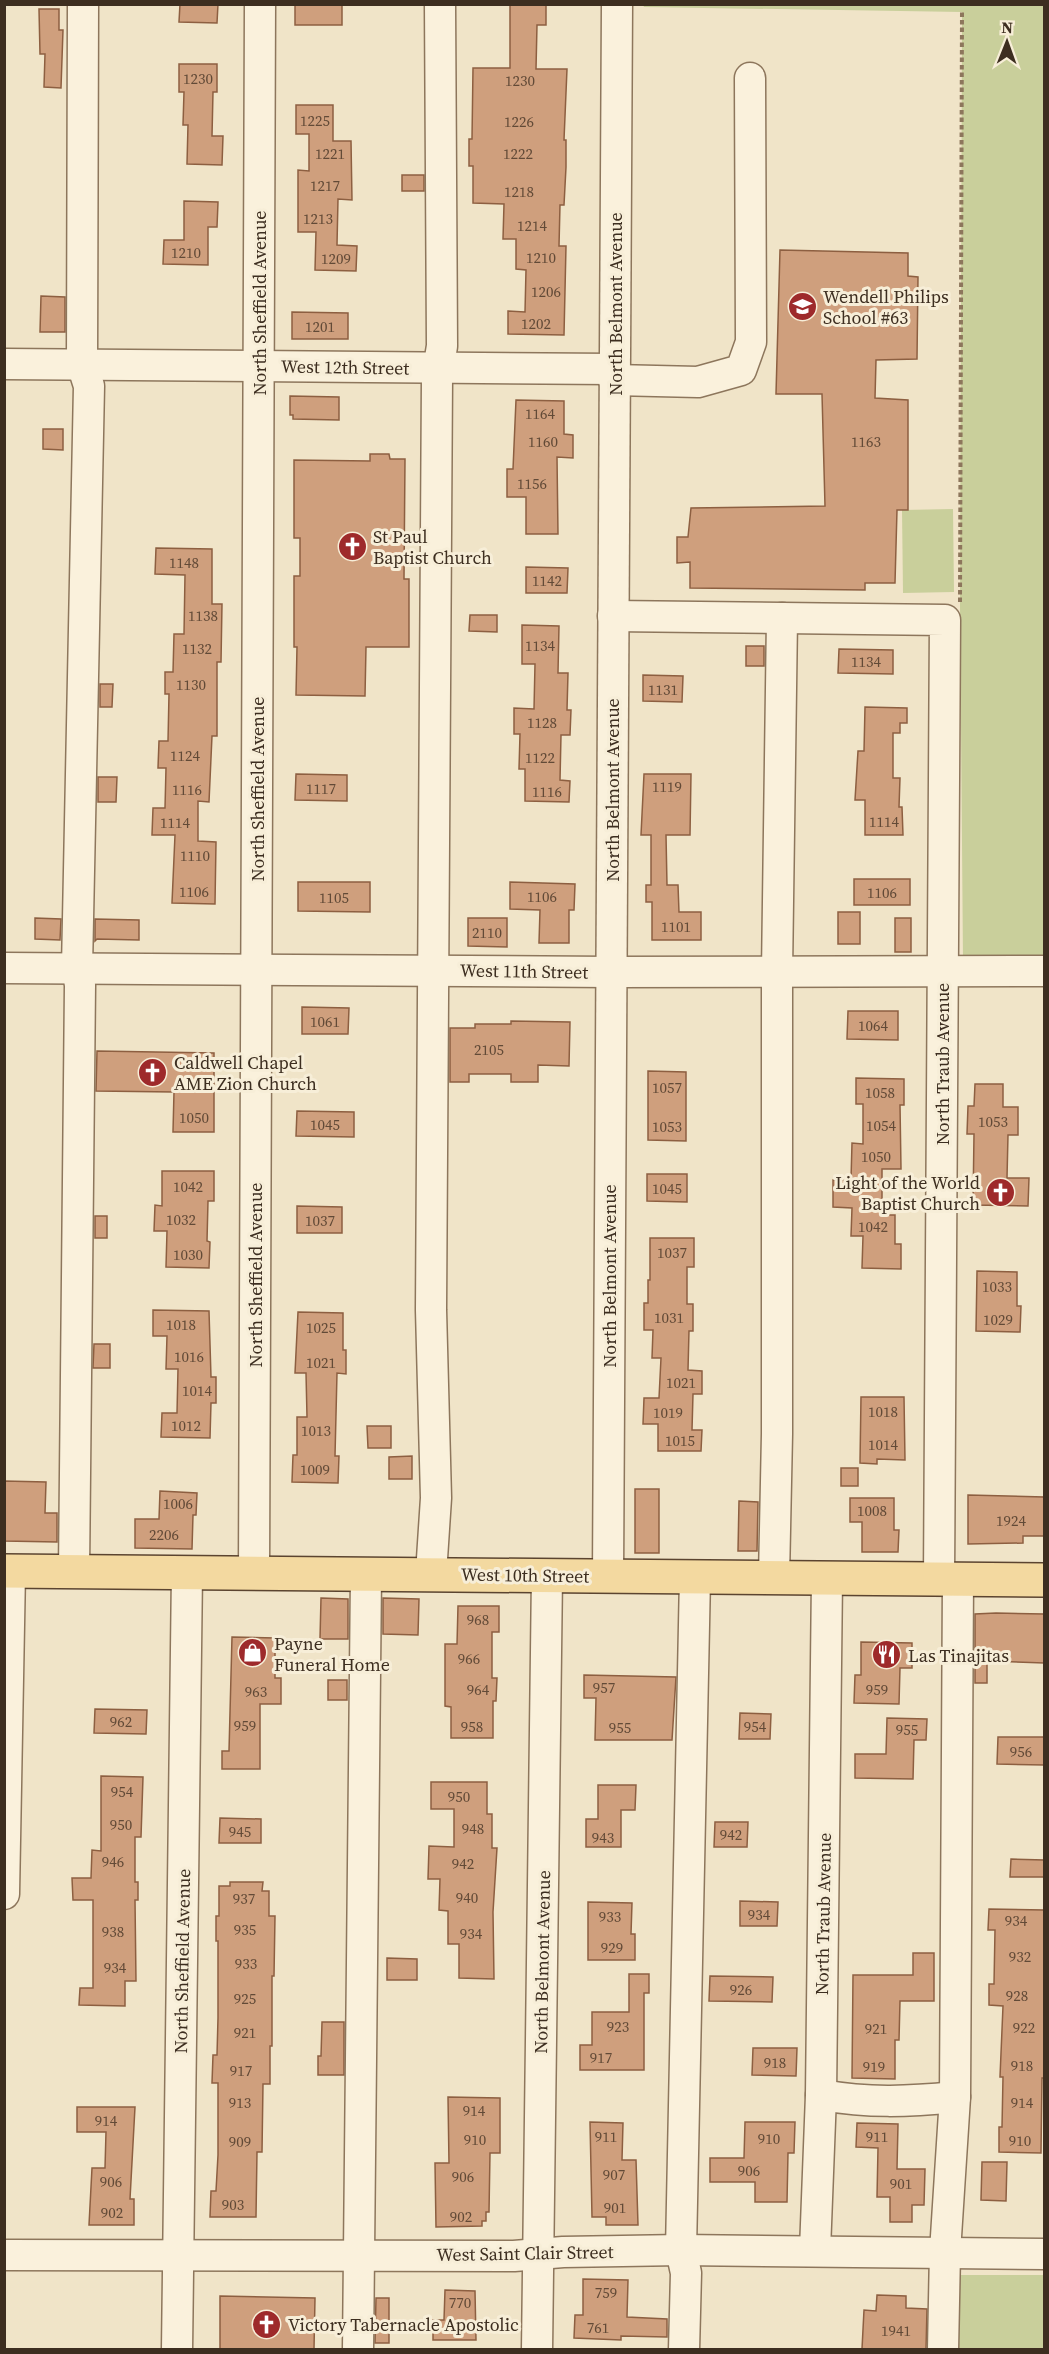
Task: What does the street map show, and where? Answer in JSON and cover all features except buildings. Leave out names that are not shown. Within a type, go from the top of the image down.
[{"type":"main road","name":"West 10th Street","points":[[7,1571],[1044,1580]]},
{"type":"street","points":[[74,1571],[80,985],[77,968],[89,386],[82,364],[83,4]]},
{"type":"street","name":"North Sheffield Avenue","points":[[254,1573],[260,4]]},
{"type":"street","points":[[431,1574],[436,1498],[431,1310],[437,368],[442,346],[440,4]]},
{"type":"street","name":"North Belmont Avenue","points":[[608,1576],[616,4]]},
{"type":"street","name":"West 12th Street","points":[[4,364],[437,368],[614,375],[698,382],[741,370],[751,342],[750,78]]},
{"type":"street","points":[[613,616],[945,620]]},
{"type":"street","points":[[774,1577],[777,1422],[777,972],[782,618]]},
{"type":"street","name":"North Traub Avenue","points":[[943,2349],[945,2252],[955,2097],[942,971],[945,620]]},
{"type":"street","name":"West 11th Street","points":[[4,968],[611,972],[1044,971]]},
{"type":"street","points":[[4,1894],[7,1571]]},
{"type":"street","name":"North Sheffield Avenue","points":[[177,2349],[187,1572]]},
{"type":"street","points":[[357,2349],[366,1574]]},
{"type":"street","name":"North Belmont Avenue","points":[[537,2349],[547,1575]]},
{"type":"street","points":[[684,2349],[686,2273],[681,2250],[696,1577]]},
{"type":"street","name":"North Traub Avenue","points":[[815,2250],[821,2095],[827,1578]]},
{"type":"street","points":[[821,2095],[861,2102],[905,2102],[955,2097]]},
{"type":"street","name":"West Saint Clair Street","points":[[4,2255],[539,2255],[563,2252],[681,2250],[1044,2254]]},
{"type":"path","points":[[945,620],[960,606],[962,11]]},
{"type":"green space","points":[[643,5],[1044,5],[1044,961],[963,961],[960,606],[962,12],[644,7]]},
{"type":"green space","points":[[953,509],[954,592],[903,593],[902,510]]},
{"type":"green space","points":[[951,2275],[1044,2275],[1044,2349],[951,2349]]},
{"type":"place","name":"Wendell Philips School #63","points":[[802,306]]},
{"type":"place","name":"St Paul Baptist Church","points":[[352,546]]},
{"type":"place","name":"Caldwell Chapel AME Zion Church","points":[[153,1072]]},
{"type":"place","name":"Light of the World Baptist Church","points":[[1001,1192]]},
{"type":"place","name":"Payne Funeral Home","points":[[253,1653]]},
{"type":"place","name":"Las Tinajitas","points":[[887,1655]]},
{"type":"place","name":"Victory Tabernacle Apostolic","points":[[267,2324]]}]
